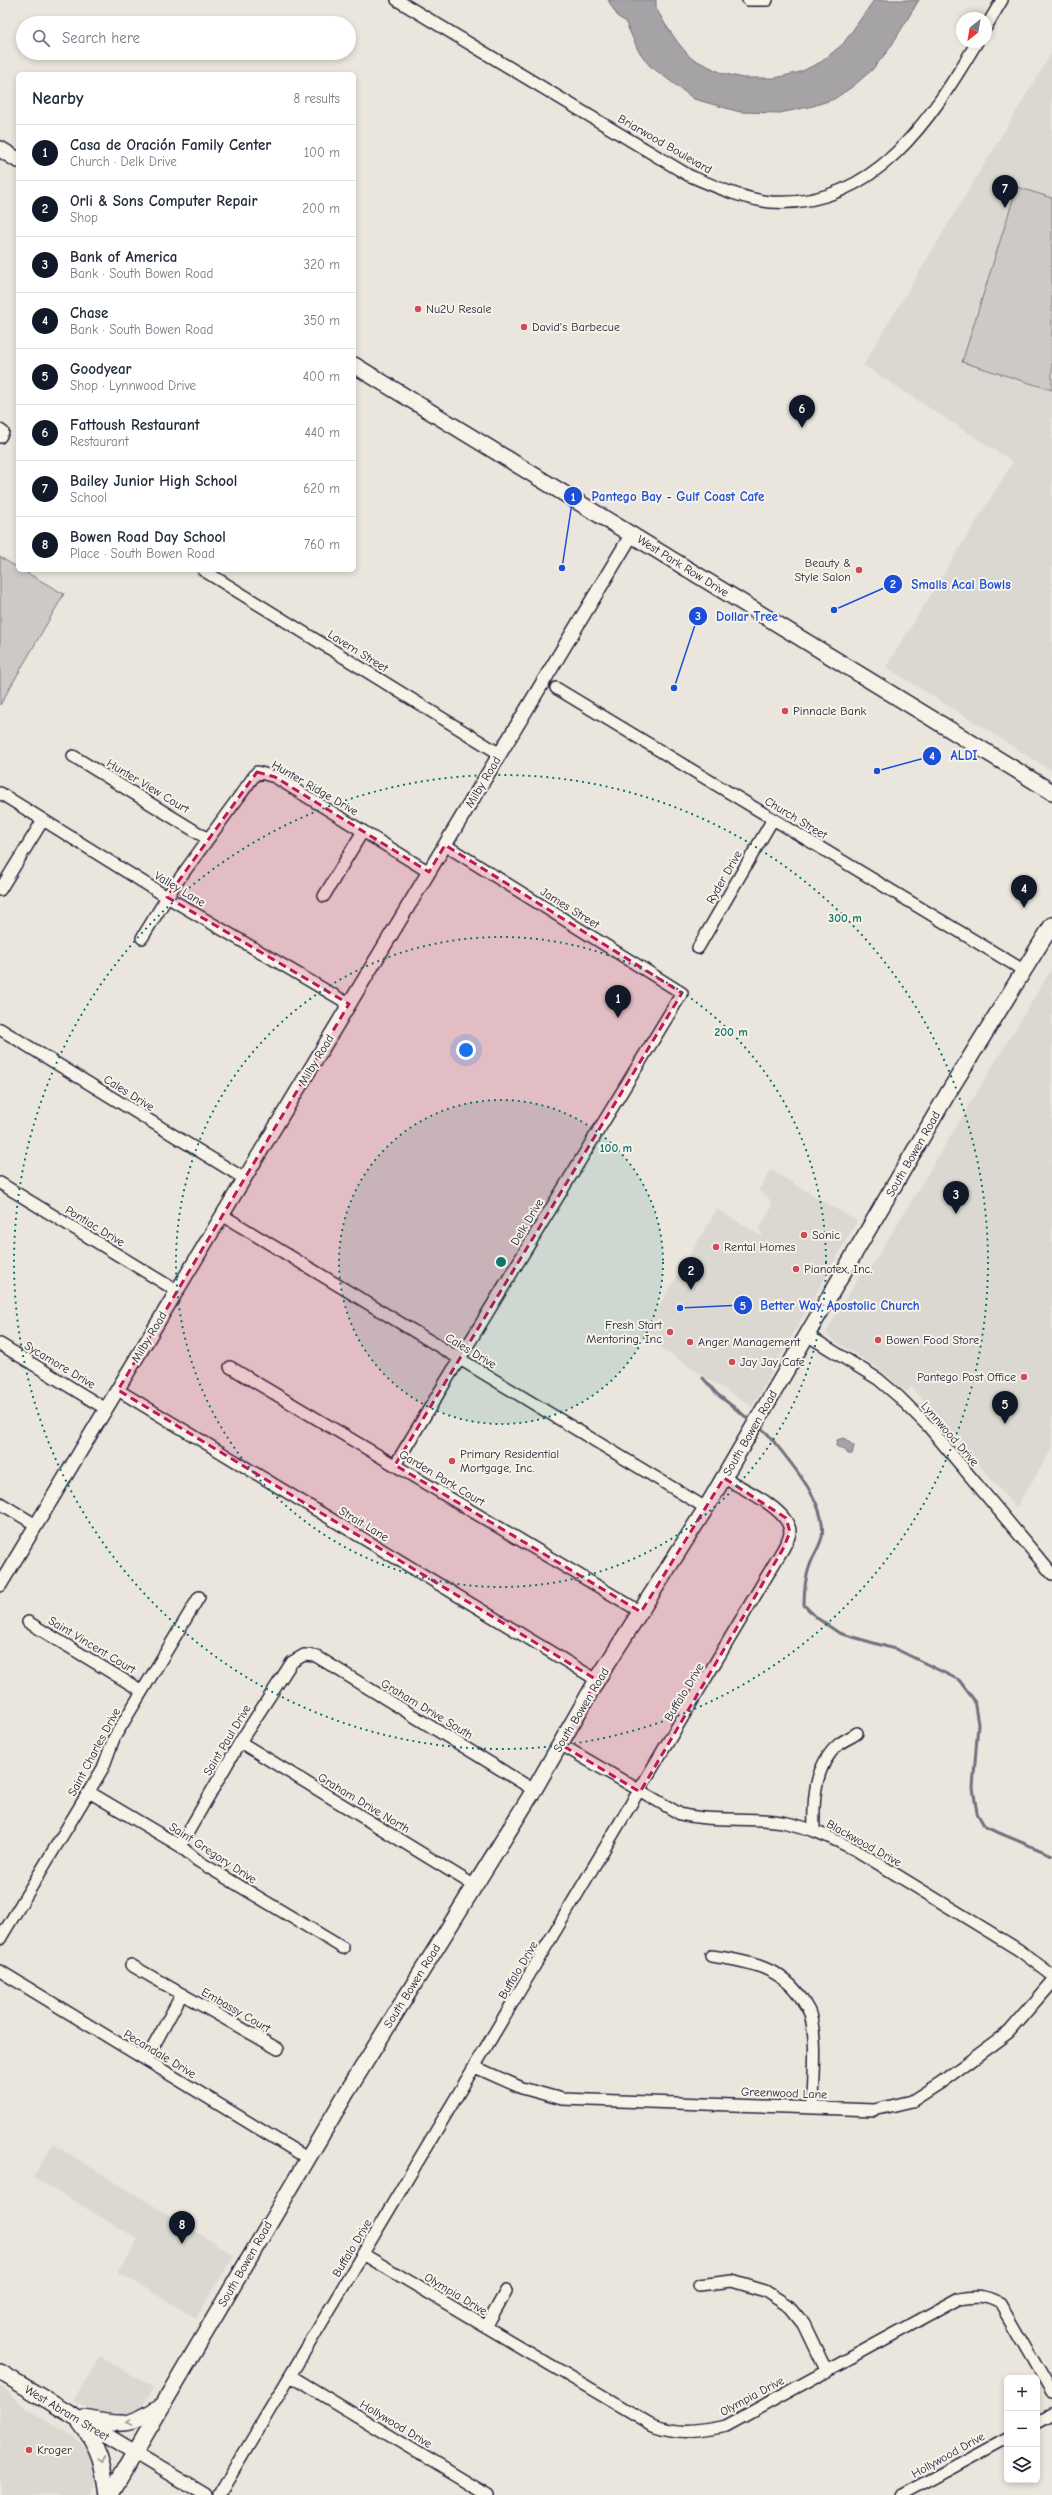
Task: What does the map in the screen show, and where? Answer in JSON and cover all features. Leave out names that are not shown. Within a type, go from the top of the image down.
[{"type":"main road","points":[[0,149],[16,159]]},
{"type":"main road","name":"West Park Row Drive","points":[[356,366],[1052,792]]},
{"type":"main road","name":"South Bowen Road","points":[[109,2495],[387,2024],[475,1886],[534,1790],[597,1680],[706,1508],[948,1093],[1052,925]]},
{"type":"main road","name":"West Abram Street","points":[[0,2372],[135,2453]]},
{"type":"main road","points":[[74,2416],[109,2423],[128,2424],[142,2419],[163,2405]]},
{"type":"main road","points":[[74,2416],[87,2431],[101,2456],[106,2474],[109,2495]]},
{"type":"street","name":"Briarwood Boulevard","points":[[397,0],[688,175],[720,189],[770,202],[806,200],[832,194],[867,177],[895,154],[922,125],[952,84],[973,48]]},
{"type":"street","points":[[748,0],[767,0]]},
{"type":"street","points":[[992,17],[1002,0]]},
{"type":"street","name":"Milby Road","points":[[0,1585],[632,534]]},
{"type":"street","name":"Lavern Street","points":[[206,572],[500,754]]},
{"type":"street","name":"Church Street","points":[[556,688],[1023,970]]},
{"type":"street","name":"Hunter View Court","points":[[73,756],[208,839]]},
{"type":"street","name":"Hunter Ridge Drive","points":[[142,938],[167,897],[208,839],[254,776],[261,772],[284,782],[429,872]]},
{"type":"street","name":"Valley Lane","points":[[0,793],[167,897],[349,1004]]},
{"type":"street","name":"Ryder Drive","points":[[698,948],[773,819]]},
{"type":"street","points":[[0,890],[43,820]]},
{"type":"street","points":[[324,896],[363,831]]},
{"type":"street","name":"James Street","points":[[445,845],[682,993]]},
{"type":"street","name":"Delk Drive","points":[[395,1465],[682,993]]},
{"type":"street","name":"Cales Drive","points":[[0,1029],[245,1179]]},
{"type":"street","name":"Pontiac Drive","points":[[0,1183],[177,1291]]},
{"type":"street","name":"Cales Drive","points":[[222,1215],[706,1508]]},
{"type":"street","name":"Lynnwood Drive","points":[[807,1335],[878,1379],[903,1401],[928,1426],[1052,1574]]},
{"type":"street","name":"Sycamore Drive","points":[[0,1344],[106,1408]]},
{"type":"street","name":"Garden Park Court","points":[[230,1367],[641,1612]]},
{"type":"street","name":"Strait Lane","points":[[118,1390],[597,1680]]},
{"type":"street","name":"Buffalo Drive","points":[[219,2495],[640,1792],[783,1550],[790,1532],[786,1518],[778,1511],[724,1478]]},
{"type":"street","points":[[0,1503],[36,1525]]},
{"type":"street","name":"Saint Charles Drive","points":[[0,1939],[103,1768],[114,1738],[199,1597]]},
{"type":"street","name":"Saint Vincent Court","points":[[28,1622],[142,1691]]},
{"type":"street","name":"Saint Paul Drive","points":[[180,1846],[240,1742],[292,1662],[304,1655]]},
{"type":"street","name":"Graham Drive South","points":[[304,1655],[316,1656],[534,1790]]},
{"type":"street","points":[[814,1830],[813,1805],[820,1771],[833,1750],[857,1733]]},
{"type":"street","name":"Graham Drive North","points":[[240,1742],[475,1886]]},
{"type":"street","name":"Blackwood Drive","points":[[560,1744],[680,1814],[701,1819],[786,1823],[814,1830],[856,1850],[1020,1950],[1052,1975]]},
{"type":"street","name":"Saint Gregory Drive","points":[[88,1792],[180,1846],[198,1861],[343,1948]]},
{"type":"street","points":[[711,1956],[747,1962],[772,1971],[795,1988],[810,2014],[813,2037],[813,2106]]},
{"type":"street","name":"Embassy Court","points":[[130,1964],[278,2049]]},
{"type":"street","name":"Pecandale Drive","points":[[0,1971],[307,2158]]},
{"type":"street","name":"Greenwood Lane","points":[[475,2067],[522,2088],[562,2099],[813,2106],[874,2110],[912,2101],[1009,2032],[1052,1982]]},
{"type":"street","name":"Embassy Court","points":[[146,2060],[182,1994]]},
{"type":"street","name":"Olympia Drive","points":[[363,2254],[652,2425],[675,2432],[702,2431],[726,2426],[960,2298],[974,2295],[990,2297],[1000,2303],[1052,2393]]},
{"type":"street","points":[[699,2285],[732,2281],[765,2291],[790,2307],[804,2324],[827,2372]]},
{"type":"street","points":[[486,2327],[506,2291]]},
{"type":"street","name":"Hollywood Drive","points":[[291,2376],[488,2495]]},
{"type":"street","points":[[1040,2420],[1052,2414]]},
{"type":"street","name":"Hollywood Drive","points":[[902,2495],[1004,2440]]},
{"type":"street","points":[[135,2453],[205,2495]]},
{"type":"highlighted area","points":[[257,772],[275,777],[429,872],[445,845],[682,993],[395,1465],[641,1612],[724,1478],[786,1518],[790,1532],[783,1549],[640,1792],[560,1744],[597,1680],[118,1390],[349,1004],[167,897]]},
{"type":"shaded area","points":[[608,0],[656,0],[656,8],[665,24],[691,58],[722,73],[743,78],[775,78],[800,72],[821,62],[843,44],[874,0],[919,0],[890,48],[872,70],[852,87],[834,99],[813,106],[780,113],[740,112],[694,99],[649,65],[638,50],[625,21],[618,17]]},
{"type":"shaded area","points":[[1052,52],[1052,771],[886,667],[1013,462],[863,365]]},
{"type":"shaded area","points":[[1017,187],[1052,198],[1052,390],[962,362]]},
{"type":"shaded area","points":[[0,557],[16,567],[16,572],[26,572],[64,594],[0,705]]},
{"type":"shaded area","points":[[1052,968],[1052,1449],[1016,1508],[911,1386],[907,1392],[876,1367],[827,1336],[826,1332],[866,1266],[870,1269]]},
{"type":"shaded area","points":[[771,1170],[857,1221],[752,1407],[641,1336],[717,1209],[763,1237],[759,1228],[772,1207],[768,1197],[758,1191]]},
{"type":"shaded area","points":[[844,1438],[854,1446],[852,1454],[848,1454],[845,1450],[836,1446],[837,1440]]},
{"type":"shaded area","points":[[53,2144],[234,2255],[196,2318],[118,2272],[138,2239],[33,2177]]},
{"type":"shaded area","points":[[100,2356],[154,2388],[138,2412],[130,2416],[101,2416],[73,2401]]},
{"type":"shaded area","points":[[0,2385],[27,2409],[74,2437],[88,2450],[95,2461],[97,2474],[95,2483],[88,2495],[0,2495]]},
{"type":"waterway","points":[[703,1378],[717,1394],[751,1421]]},
{"type":"waterway","points":[[759,1427],[767,1433],[795,1468],[813,1496],[819,1510],[822,1524],[822,1537],[807,1575],[804,1605],[817,1618],[839,1633],[898,1650],[959,1680],[974,1700],[978,1724],[973,1788],[977,1813],[985,1827],[1052,1855]]},
{"type":"place","name":"Bailey Junior High School","points":[[1005,208]]},
{"type":"place","name":"Nu2U Resale","points":[[418,309]]},
{"type":"place","name":"David's Barbecue","points":[[524,327]]},
{"type":"place","name":"Fattoush Restaurant","points":[[802,428]]},
{"type":"place","name":"Pantego Bay - Gulf Coast Cafe","points":[[562,568]]},
{"type":"place","name":"Beauty & Style Salon","points":[[859,570]]},
{"type":"place","name":"Smalls Acai Bowls","points":[[834,610]]},
{"type":"place","name":"Dollar Tree","points":[[674,688]]},
{"type":"place","name":"Pinnacle Bank","points":[[785,711]]},
{"type":"place","name":"ALDI","points":[[877,771]]},
{"type":"place","name":"Chase","points":[[1024,908]]},
{"type":"place","name":"Casa de Oración Family Center","points":[[618,1018]]},
{"type":"place","name":"Bank of America","points":[[956,1214]]},
{"type":"place","name":"Sonic","points":[[804,1235]]},
{"type":"place","name":"Rental Homes","points":[[716,1247]]},
{"type":"place","name":"Pianotex, Inc.","points":[[796,1269]]},
{"type":"place","name":"Orli & Sons Computer Repair","points":[[691,1290]]},
{"type":"place","name":"Better Way Apostolic Church","points":[[680,1308]]},
{"type":"place","name":"Fresh Start Mentoring, Inc","points":[[670,1332]]},
{"type":"place","name":"Bowen Food Store","points":[[878,1340]]},
{"type":"place","name":"Anger Management","points":[[690,1342]]},
{"type":"place","name":"Jay Jay Cafe","points":[[732,1362]]},
{"type":"place","name":"Pantego Post Office","points":[[1024,1377]]},
{"type":"place","name":"Goodyear","points":[[1005,1424]]},
{"type":"place","name":"Primary Residential Mortgage, Inc.","points":[[452,1461]]},
{"type":"place","name":"Bowen Road Day School","points":[[182,2244]]},
{"type":"place","name":"Kroger","points":[[29,2450]]}]
